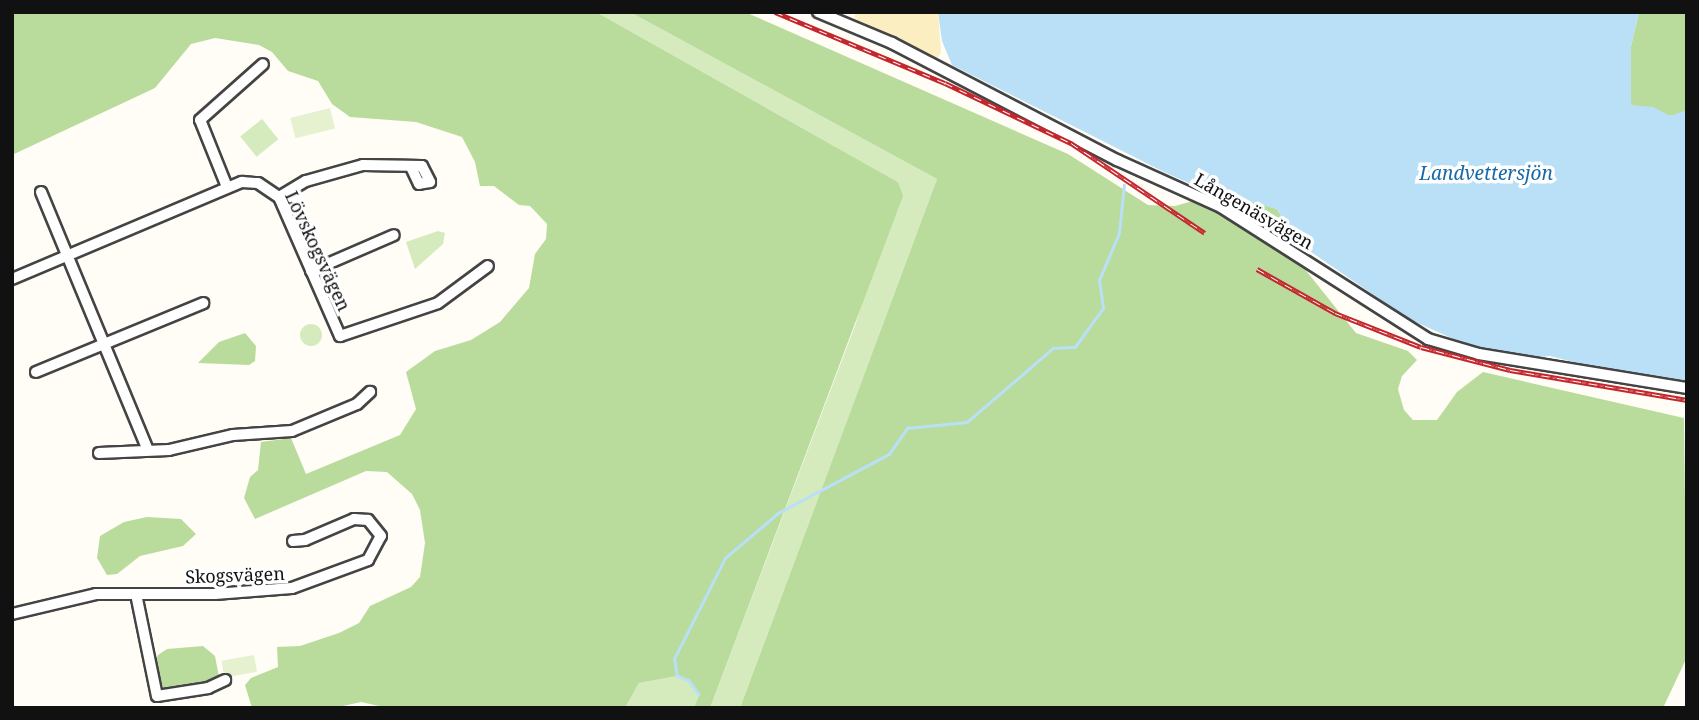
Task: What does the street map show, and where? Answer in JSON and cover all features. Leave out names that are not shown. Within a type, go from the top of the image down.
[{"type":"street","name":"Långenäsvägen","points":[[818,12],[892,44],[1117,160],[1221,207],[1428,339],[1479,355],[1687,388]]},
{"type":"street","points":[[226,187],[200,120],[263,64]]},
{"type":"street","points":[[279,197],[306,181],[363,165],[411,167]]},
{"type":"street","name":"Lövskogsvägen","points":[[12,279],[226,187],[251,182],[279,197],[340,336],[438,303],[488,266]]},
{"type":"street","points":[[41,192],[148,450]]},
{"type":"street","points":[[311,271],[394,235]]},
{"type":"street","points":[[36,372],[203,303]]},
{"type":"street","points":[[99,453],[148,450],[233,435],[292,431],[356,404],[370,392]]},
{"type":"street","name":"Skogsvägen","points":[[12,614],[86,595],[292,588],[368,560],[381,536],[368,520],[354,519],[305,540],[293,541]]},
{"type":"street","points":[[136,594],[157,696],[208,688],[225,680]]},
{"type":"green space","points":[[12,12],[596,12],[898,182],[903,196],[710,708],[694,708],[699,695],[689,681],[677,676],[639,683],[625,708],[388,708],[361,702],[334,708],[252,708],[245,685],[251,678],[278,667],[277,647],[300,646],[339,633],[359,623],[370,606],[411,587],[420,577],[425,543],[420,510],[412,494],[387,472],[366,471],[255,519],[244,498],[250,477],[258,470],[261,442],[291,438],[306,474],[400,435],[416,409],[406,372],[435,351],[471,340],[500,322],[529,288],[535,254],[546,239],[547,224],[530,206],[519,205],[494,186],[480,186],[475,162],[462,137],[416,122],[350,117],[332,104],[318,81],[288,71],[272,52],[259,45],[215,38],[191,44],[155,88],[12,155]]},
{"type":"green space","points":[[596,12],[630,12],[937,179],[740,708],[710,708],[856,323],[898,182]]},
{"type":"green space","points":[[630,12],[745,12],[1068,154],[1148,205],[1175,206],[1221,193],[1277,209],[1295,241],[1304,268],[1356,333],[1408,351],[1417,360],[1402,376],[1398,389],[1404,410],[1413,420],[1437,420],[1457,392],[1483,372],[1684,418],[1687,657],[1663,708],[740,708],[937,179]]},
{"type":"green space","points":[[1639,12],[1687,12],[1687,110],[1683,113],[1670,116],[1631,105],[1631,46]]},
{"type":"green space","points":[[330,108],[335,128],[295,138],[290,118]]},
{"type":"green space","points":[[262,119],[278,139],[257,157],[240,137]]},
{"type":"green space","points":[[438,231],[445,233],[443,244],[415,269],[406,242]]},
{"type":"green space","points":[[311,324],[319,327],[322,335],[319,343],[311,346],[303,343],[300,335],[303,327]]},
{"type":"green space","points":[[245,333],[256,346],[255,361],[249,365],[198,363],[219,342]]},
{"type":"green space","points":[[147,517],[181,519],[196,534],[183,546],[140,556],[117,574],[107,575],[97,558],[100,536],[124,522]]},
{"type":"green space","points":[[203,646],[215,656],[219,677],[210,684],[176,692],[164,690],[155,662],[158,655],[167,649]]},
{"type":"green space","points":[[254,655],[257,672],[224,677],[222,661]]},
{"type":"green space","points":[[677,676],[689,681],[699,695],[694,708],[625,708],[639,683]]},
{"type":"sand","points":[[856,12],[938,12],[941,53],[937,58],[928,56],[854,18]]},
{"type":"water","name":"Landvettersjön","points":[[938,12],[1639,12],[1631,47],[1631,105],[1653,107],[1670,116],[1687,110],[1687,381],[1604,370],[1550,356],[1530,358],[1478,350],[1409,319],[1295,241],[1277,209],[1200,188],[952,65],[942,41]]},
{"type":"waterway","points":[[699,695],[689,681],[677,676],[674,659],[725,558],[778,513],[889,454],[907,428],[967,422],[1053,348],[1075,347],[1103,308],[1099,280],[1119,233],[1124,185]]},
{"type":"railway","points":[[775,12],[945,83],[1071,143],[1205,233]]},
{"type":"railway","points":[[1257,269],[1335,313],[1421,347],[1510,370],[1687,400]]}]
